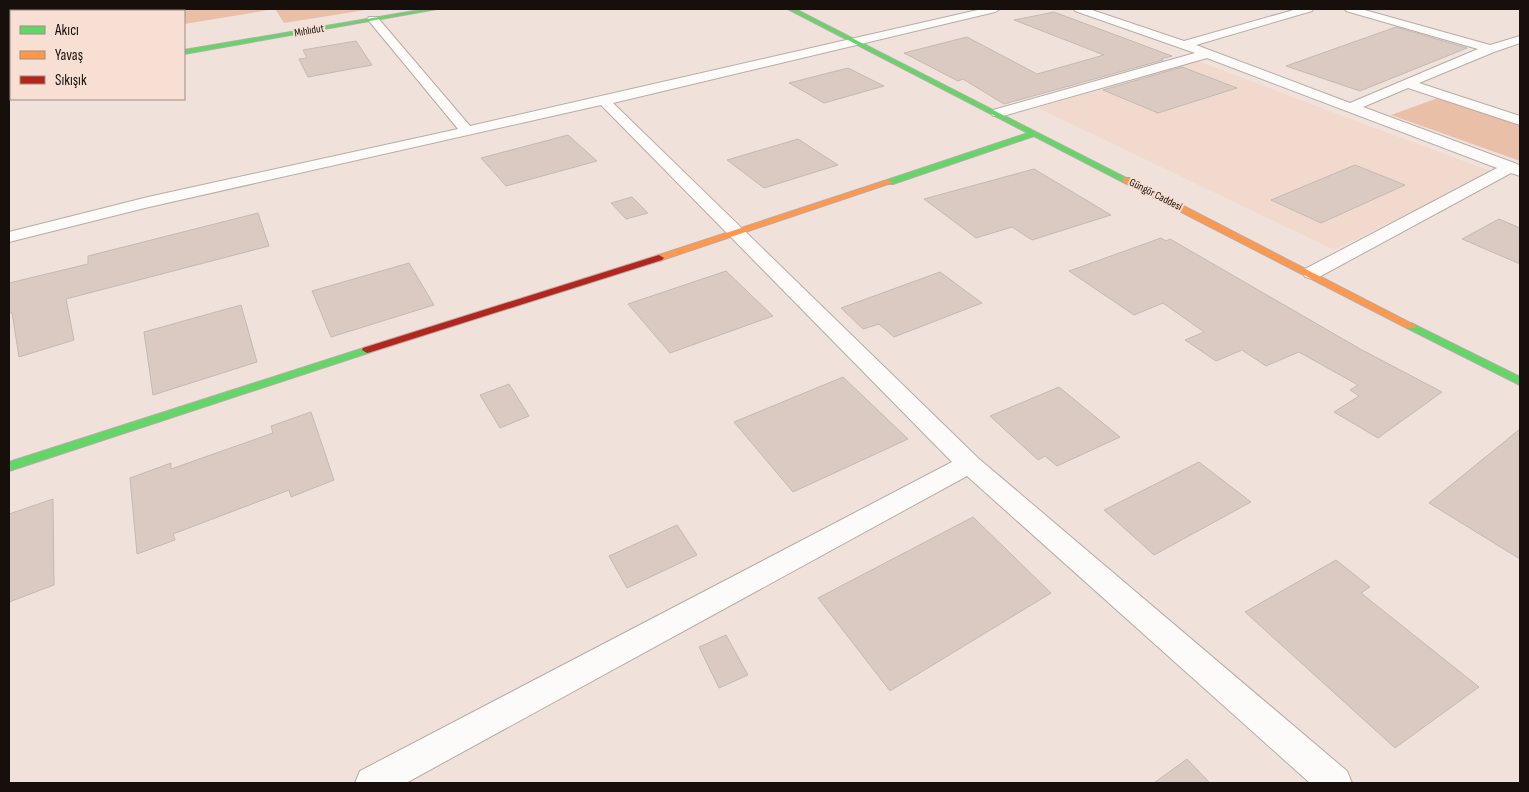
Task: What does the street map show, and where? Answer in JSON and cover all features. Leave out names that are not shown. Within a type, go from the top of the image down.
[{"type":"main road","name":"Mıhlıdut","points":[[185,46],[405,9]]},
{"type":"main road","name":"Mıhlıdut","points":[[185,52],[434,9]]},
{"type":"main road","name":"Güngör Caddesi","points":[[791,9],[1312,273],[1520,381]]},
{"type":"main road","points":[[9,467],[269,381],[738,233],[1035,133]]},
{"type":"street","points":[[9,237],[148,202],[604,101],[995,9]]},
{"type":"street","points":[[1079,9],[1184,45],[1515,169]]},
{"type":"street","points":[[1184,45],[1308,9]]},
{"type":"street","points":[[1350,9],[1490,49]]},
{"type":"street","points":[[373,19],[467,131]]},
{"type":"street","points":[[807,53],[826,26],[895,33]]},
{"type":"street","points":[[807,53],[885,56],[887,43],[895,33]]},
{"type":"street","points":[[1352,107],[1490,49],[1520,39]]},
{"type":"street","points":[[998,114],[1207,54]]},
{"type":"street","points":[[1408,84],[1520,121]]},
{"type":"street","points":[[604,101],[969,464],[1335,783]]},
{"type":"street","points":[[1312,273],[1515,169]]},
{"type":"street","points":[[372,783],[969,464]]},
{"type":"shaded area","points":[[9,9],[275,9],[185,24],[185,10],[10,10],[9,52]]},
{"type":"shaded area","points":[[275,9],[372,9],[284,23]]},
{"type":"shaded area","points":[[1198,61],[1493,172],[1334,250],[1038,108]]},
{"type":"shaded area","points":[[1438,98],[1520,125],[1520,161],[1391,115]]},
{"type":"building","points":[[1054,12],[1172,56],[1004,104],[963,79],[958,81],[904,53],[967,37],[1037,74],[1104,55],[1014,20]]},
{"type":"building","points":[[1396,27],[1467,48],[1360,91],[1286,66]]},
{"type":"building","points":[[356,41],[372,65],[308,77],[299,59],[307,58],[303,50]]},
{"type":"building","points":[[1182,67],[1237,88],[1158,113],[1103,90]]},
{"type":"building","points":[[848,68],[884,86],[824,103],[789,83]]},
{"type":"building","points":[[568,135],[597,161],[506,186],[481,158]]},
{"type":"building","points":[[798,139],[838,165],[764,188],[727,160]]},
{"type":"building","points":[[1355,165],[1405,185],[1321,223],[1271,200]]},
{"type":"building","points":[[1034,169],[1111,215],[1032,240],[1012,227],[976,238],[924,199]]},
{"type":"building","points":[[632,197],[648,213],[626,219],[611,203]]},
{"type":"building","points":[[258,213],[269,246],[66,299],[74,340],[19,357],[12,313],[9,313],[9,283],[88,264],[88,256]]},
{"type":"building","points":[[1499,219],[1520,228],[1520,264],[1462,239]]},
{"type":"building","points":[[1161,238],[1166,241],[1170,239],[1362,350],[1442,392],[1378,438],[1334,412],[1359,396],[1350,390],[1358,385],[1299,352],[1266,366],[1242,350],[1216,361],[1185,340],[1204,332],[1163,303],[1134,315],[1069,271]]},
{"type":"building","points":[[409,263],[434,305],[331,337],[312,291]]},
{"type":"building","points":[[726,271],[773,316],[670,353],[628,304]]},
{"type":"building","points":[[940,272],[982,303],[894,337],[879,324],[863,329],[841,308]]},
{"type":"building","points":[[241,305],[257,362],[153,395],[144,332]]},
{"type":"building","points":[[843,377],[908,439],[793,492],[734,422]]},
{"type":"building","points":[[509,384],[529,416],[500,428],[480,395]]},
{"type":"building","points":[[1059,387],[1120,437],[1057,466],[1045,456],[1038,460],[990,416]]},
{"type":"building","points":[[311,412],[334,480],[291,497],[289,490],[173,534],[175,540],[137,554],[130,478],[171,463],[171,469],[273,433],[271,426]]},
{"type":"building","points":[[1520,429],[1520,559],[1429,503]]},
{"type":"building","points":[[1199,462],[1251,502],[1154,555],[1104,510]]},
{"type":"building","points":[[53,499],[54,585],[9,602],[9,514]]},
{"type":"building","points":[[973,517],[1051,593],[890,691],[818,598]]},
{"type":"building","points":[[677,525],[697,555],[627,588],[609,556]]},
{"type":"building","points":[[1336,560],[1370,587],[1361,593],[1479,687],[1395,748],[1245,612]]},
{"type":"building","points":[[726,635],[748,675],[719,688],[699,647]]},
{"type":"building","points":[[1187,759],[1210,783],[1154,783]]},
{"type":"traffic: fast","points":[[185,52],[434,9]]},
{"type":"traffic: fast","points":[[791,9],[1126,180]]},
{"type":"traffic: fast","points":[[890,182],[1035,133]]},
{"type":"traffic: fast","points":[[1411,326],[1520,381]]},
{"type":"traffic: fast","points":[[9,467],[367,350]]},
{"type":"traffic: slow","points":[[1126,180],[1411,326]]},
{"type":"traffic: slow","points":[[659,258],[890,182]]},
{"type":"traffic: jam","points":[[367,350],[659,258]]}]
